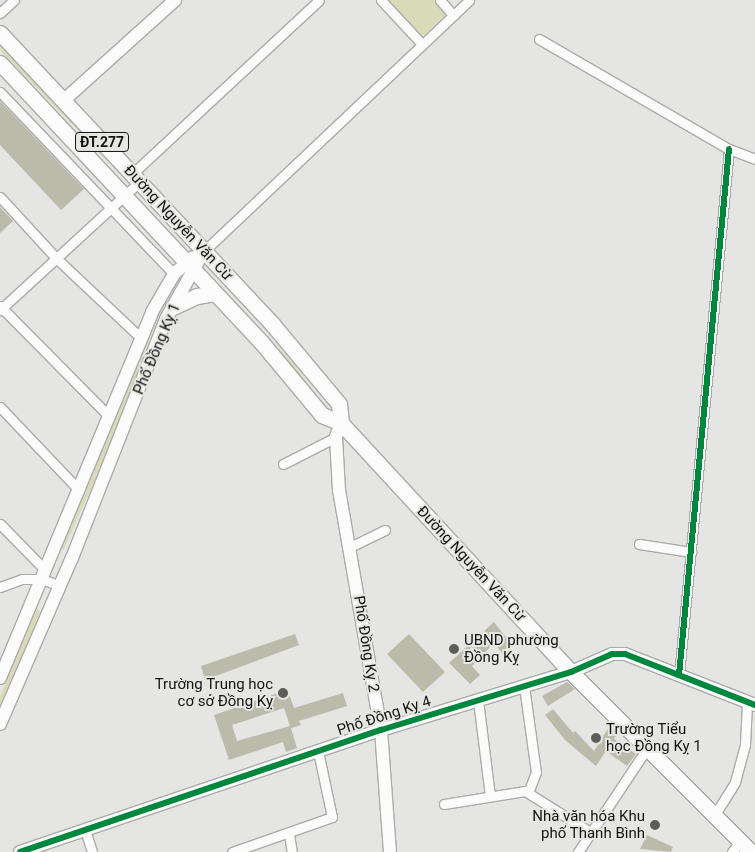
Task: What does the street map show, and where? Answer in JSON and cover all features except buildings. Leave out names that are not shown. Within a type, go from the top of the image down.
[{"type":"main road","name":"Đường Nguyễn Văn Cừ","points":[[0,33],[273,325],[339,404],[338,430]]},
{"type":"main road","name":"Đường Nguyễn Văn Cừ","points":[[0,63],[215,293],[322,415],[571,672],[714,816],[741,848]]},
{"type":"main road","points":[[173,307],[197,296],[215,293]]},
{"type":"street","points":[[0,13],[14,0]]},
{"type":"street","points":[[64,101],[175,0]]},
{"type":"street","points":[[108,415],[1,308],[125,195],[136,178],[319,0]]},
{"type":"street","points":[[381,0],[421,43]]},
{"type":"street","points":[[440,0],[453,15]]},
{"type":"street","points":[[204,251],[421,43],[469,0]]},
{"type":"street","points":[[539,39],[729,149],[755,159]]},
{"type":"street","points":[[0,92],[174,274]]},
{"type":"street","points":[[679,675],[729,149]]},
{"type":"street","points":[[0,198],[56,258],[141,338]]},
{"type":"street","name":"Phố Đồng Kỵ 1","points":[[0,724],[60,586],[190,267],[204,251]]},
{"type":"street","name":"Phố Đồng Kỵ 1","points":[[0,678],[141,338],[174,274],[190,267]]},
{"type":"street","points":[[0,407],[79,490]]},
{"type":"street","points":[[283,464],[338,430]]},
{"type":"street","name":"Phố Đồng Kỵ 2","points":[[338,430],[340,480],[344,488],[342,496],[381,730],[390,852]]},
{"type":"street","points":[[0,524],[43,574],[60,586]]},
{"type":"street","points":[[350,547],[385,530]]},
{"type":"street","points":[[639,544],[691,552]]},
{"type":"street","points":[[0,587],[43,574]]},
{"type":"street","name":"Phố Đồng Kỵ 4","points":[[20,852],[381,730],[571,672],[612,654],[625,654],[751,704]]},
{"type":"street","points":[[524,686],[536,772],[528,793]]},
{"type":"street","points":[[478,700],[490,796]]},
{"type":"street","points":[[714,816],[735,782],[745,745],[751,704]]},
{"type":"street","points":[[578,852],[647,748]]},
{"type":"street","points":[[232,852],[289,834],[332,817],[318,751]]},
{"type":"street","points":[[444,804],[519,791],[528,793],[590,832]]},
{"type":"street","points":[[85,830],[92,852]]},
{"type":"street","points":[[289,834],[292,852]]},
{"type":"green space","points":[[388,0],[435,0],[446,15],[424,35],[420,35]]},
{"type":"green space","points":[[0,46],[122,173],[122,176],[0,50]]},
{"type":"green space","points":[[230,299],[293,363],[329,413]]},
{"type":"green space","points":[[160,310],[114,437],[63,551],[62,547]]},
{"type":"green space","points":[[37,608],[40,612],[0,709],[0,696]]},
{"type":"cycle path","points":[[679,675],[729,149]]},
{"type":"cycle path","points":[[20,852],[381,730],[571,672],[612,654],[625,654],[755,705]]},
{"type":"place","name":"UBND phường Đồng Kỵ","points":[[454,649]]},
{"type":"place","name":"Trường Trung học cơ sở Đồng Kỵ","points":[[283,693]]},
{"type":"place","name":"Trường Tiểu học Đồng Kỵ 1","points":[[596,738]]},
{"type":"place","name":"Nhà văn hóa Khu phố Thanh Bình","points":[[655,825]]}]
